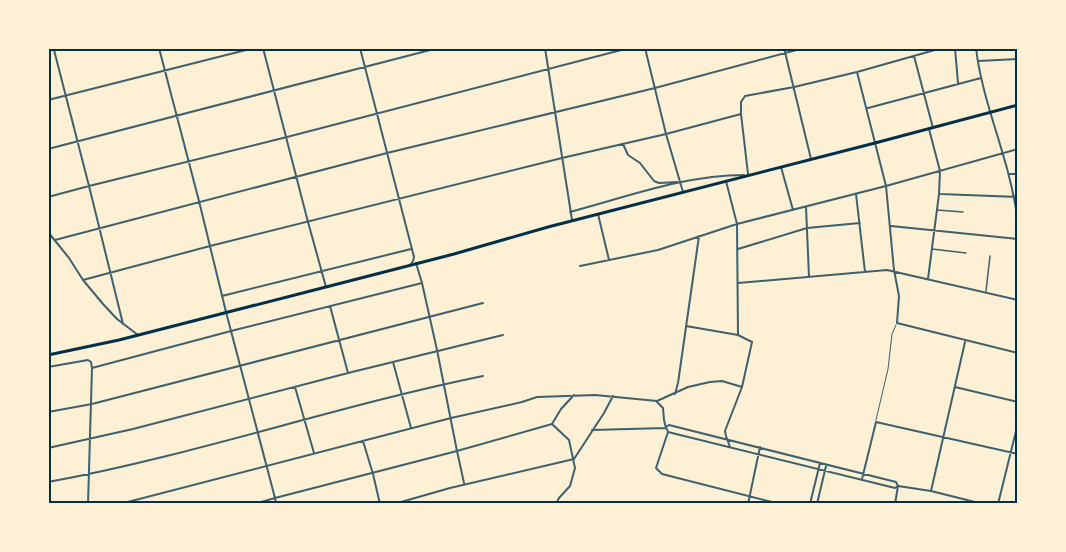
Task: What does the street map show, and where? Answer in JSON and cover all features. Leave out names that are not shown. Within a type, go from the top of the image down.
[{"type":"main road","points":[[48,355],[138,335],[326,287],[1018,105]]},
{"type":"street","points":[[48,51],[61,48]]},
{"type":"street","points":[[159,48],[276,504]]},
{"type":"street","points":[[48,100],[254,48]]},
{"type":"street","points":[[264,48],[326,287]]},
{"type":"street","points":[[360,48],[411,249],[414,257],[422,262]]},
{"type":"street","points":[[48,149],[438,48]]},
{"type":"street","points":[[545,48],[572,221]]},
{"type":"street","points":[[48,197],[629,48]]},
{"type":"street","points":[[645,48],[683,192]]},
{"type":"street","points":[[784,48],[811,159]]},
{"type":"street","points":[[55,240],[199,201],[655,88],[804,48]]},
{"type":"street","points":[[623,144],[628,155],[640,163],[654,181],[659,183],[724,176],[749,176],[741,114],[741,102],[745,96],[857,72],[942,48]]},
{"type":"street","points":[[955,48],[958,83]]},
{"type":"street","points":[[976,48],[981,78],[1016,197],[1018,222]]},
{"type":"street","points":[[54,50],[123,324]]},
{"type":"street","points":[[914,56],[940,171],[928,279]]},
{"type":"street","points":[[978,61],[1018,59]]},
{"type":"street","points":[[857,72],[886,186],[894,270],[899,296],[897,323],[1018,353]]},
{"type":"street","points":[[867,109],[981,78]]},
{"type":"street","points":[[83,280],[210,246],[741,114]]},
{"type":"street","points":[[580,266],[658,250],[737,224],[1018,149]]},
{"type":"street","points":[[781,167],[793,210]]},
{"type":"street","points":[[1008,174],[1018,174]]},
{"type":"street","points":[[726,181],[737,224],[738,335]]},
{"type":"street","points":[[570,212],[681,182]]},
{"type":"street","points":[[856,194],[865,272]]},
{"type":"street","points":[[939,194],[1016,197]]},
{"type":"street","points":[[806,207],[809,278]]},
{"type":"street","points":[[937,210],[963,212]]},
{"type":"street","points":[[598,214],[609,260]]},
{"type":"street","points":[[738,249],[807,228],[860,223]]},
{"type":"street","points":[[891,226],[1018,239]]},
{"type":"street","points":[[48,232],[108,310],[138,335]]},
{"type":"street","points":[[675,394],[699,236]]},
{"type":"street","points":[[222,296],[411,249]]},
{"type":"street","points":[[932,249],[966,254]]},
{"type":"street","points":[[986,294],[990,256]]},
{"type":"street","points":[[410,265],[414,257]]},
{"type":"street","points":[[416,263],[465,484]]},
{"type":"street","points":[[738,283],[894,270],[1018,300]]},
{"type":"street","points":[[92,368],[422,283]]},
{"type":"street","points":[[48,412],[92,404],[483,303]]},
{"type":"street","points":[[330,306],[348,373]]},
{"type":"street","points":[[686,327],[738,335],[752,342],[742,387],[725,431],[730,447]]},
{"type":"street","points":[[48,448],[503,335]]},
{"type":"street","points":[[931,491],[965,341]]},
{"type":"street","points":[[48,367],[90,361],[92,404],[88,504]]},
{"type":"street","points":[[393,362],[411,428]]},
{"type":"street","points":[[48,482],[483,376]]},
{"type":"street","points":[[120,504],[537,397],[613,396],[657,401],[688,387],[710,382],[722,381],[742,387]]},
{"type":"street","points":[[295,386],[314,453]]},
{"type":"street","points":[[955,387],[1018,402]]},
{"type":"street","points":[[254,504],[373,474],[552,424],[561,409],[574,395]]},
{"type":"street","points":[[393,504],[465,484],[574,459],[613,396]]},
{"type":"street","points":[[657,401],[663,408],[667,430]]},
{"type":"street","points":[[861,479],[876,422],[1018,454]]},
{"type":"street","points":[[998,504],[1018,423]]},
{"type":"street","points":[[532,504],[542,502],[554,504],[570,486],[575,468],[569,440],[552,424]]},
{"type":"street","points":[[780,504],[662,474],[656,468],[669,425],[896,482],[898,486],[895,504]]},
{"type":"street","points":[[592,430],[667,430],[895,488],[898,486],[931,491],[983,504]]},
{"type":"street","points":[[363,441],[380,504]]},
{"type":"street","points":[[747,504],[760,447]]},
{"type":"street","points":[[810,504],[820,463]]},
{"type":"street","points":[[817,504],[826,465]]},
{"type":"street","points":[[420,497],[421,504]]},
{"type":"lane","points":[[876,422],[888,369],[892,334],[897,323]]}]
